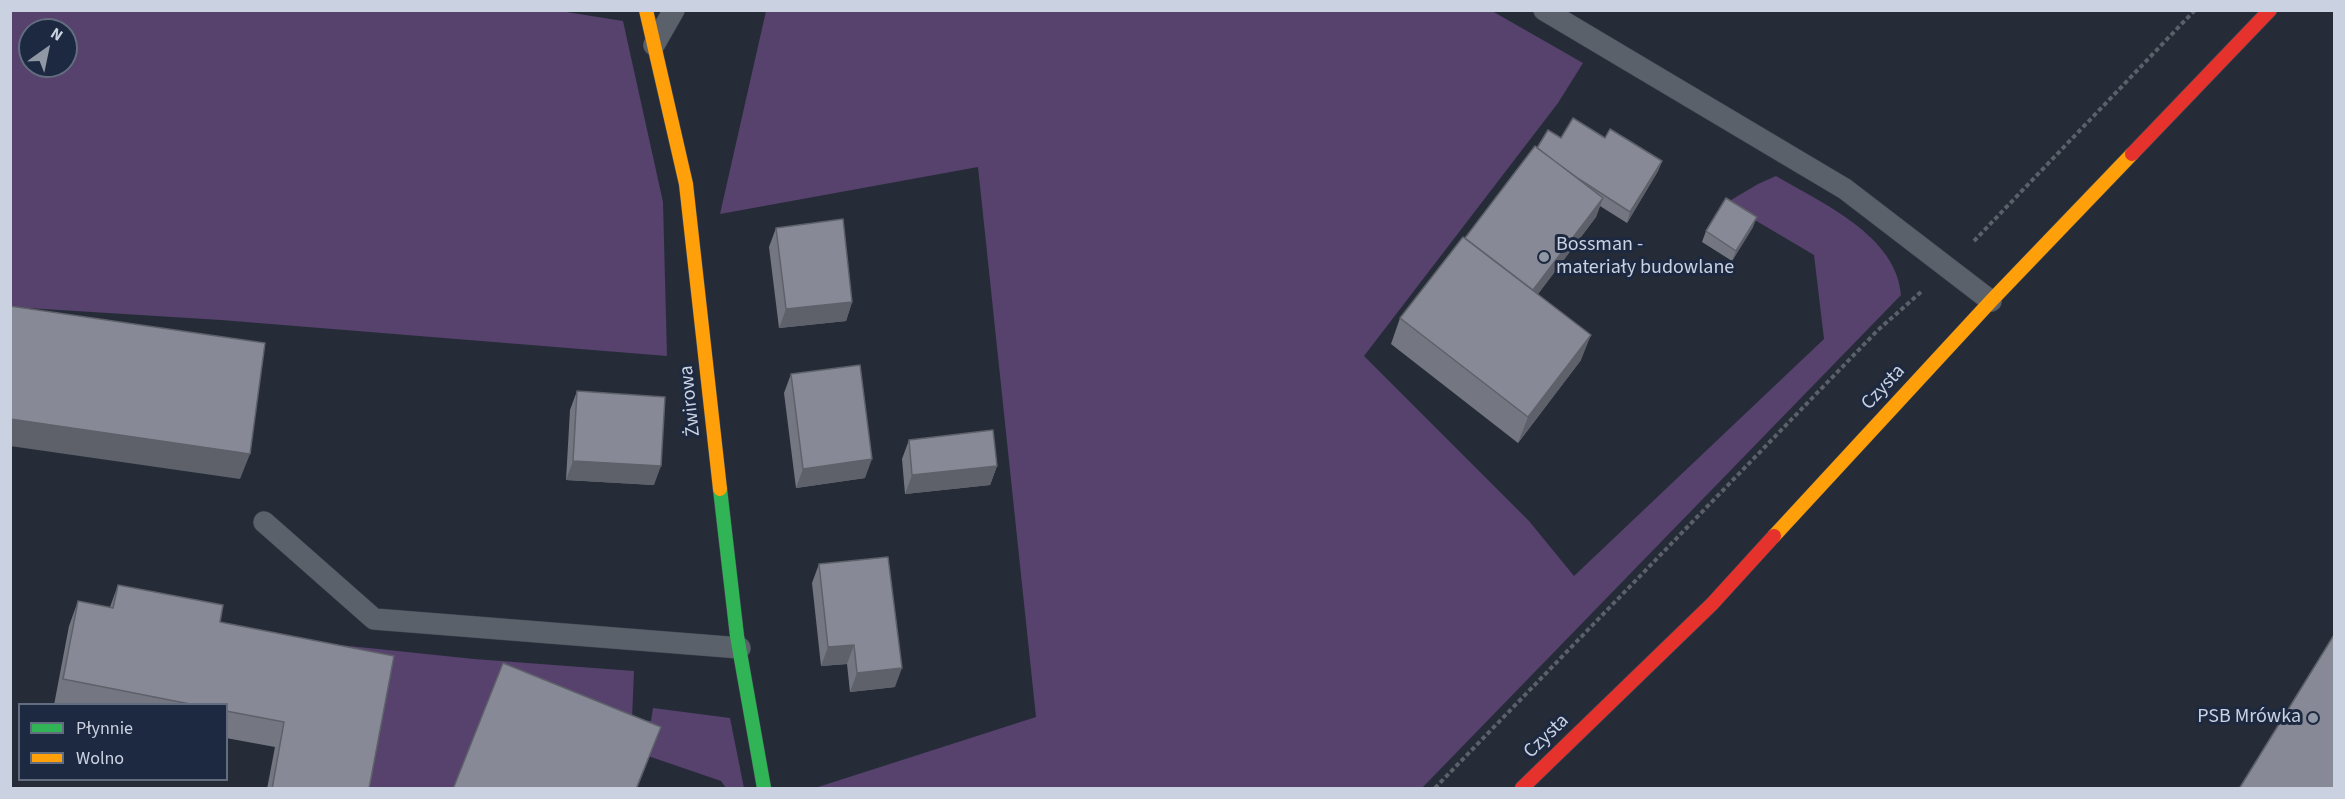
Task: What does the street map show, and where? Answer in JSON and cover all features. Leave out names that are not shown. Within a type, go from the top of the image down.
[{"type":"main road","name":"Żwirowa","points":[[646,10],[686,184],[740,648],[764,789]]},
{"type":"main road","name":"Czysta","points":[[1522,789],[1712,604],[1990,301],[2271,10]]},
{"type":"lane","points":[[654,45],[674,10]]},
{"type":"lane","points":[[1544,10],[1845,189],[1990,301]]},
{"type":"lane","points":[[264,522],[374,619],[740,648]]},
{"type":"path","points":[[1434,789],[1878,330],[1947,268],[2195,10]]},
{"type":"shaded area","points":[[554,10],[623,21],[663,202],[667,356],[221,320],[11,307],[10,11]]},
{"type":"shaded area","points":[[766,11],[1492,11],[1583,63],[1558,103],[1364,356],[1529,521],[1574,576],[1824,339],[1814,255],[1726,203],[1776,176],[1835,210],[1872,239],[1886,255],[1896,274],[1901,295],[1422,788],[815,788],[1036,717],[978,167],[720,214]]},
{"type":"shaded area","points":[[330,644],[474,659],[634,671],[632,719],[651,721],[653,708],[730,718],[744,788],[726,788],[721,781],[651,757],[491,693],[454,788],[364,788]]},
{"type":"building","points":[[1573,118],[1605,138],[1610,129],[1662,161],[1630,212],[1537,148],[1548,130],[1561,138]]},
{"type":"building","points":[[1535,146],[1603,198],[1533,290],[1465,238]]},
{"type":"building","points":[[1726,198],[1757,217],[1736,251],[1706,231]]},
{"type":"building","points":[[843,219],[852,302],[786,309],[776,228]]},
{"type":"building","points":[[1463,237],[1591,335],[1528,417],[1400,318]]},
{"type":"building","points":[[10,306],[265,343],[250,454],[10,419]]},
{"type":"building","points":[[860,365],[872,459],[803,469],[791,374]]},
{"type":"building","points":[[577,391],[665,397],[661,466],[573,461]]},
{"type":"building","points":[[993,430],[997,466],[912,475],[909,440]]},
{"type":"building","points":[[888,557],[902,668],[857,673],[854,645],[828,647],[819,564]]},
{"type":"building","points":[[118,585],[223,605],[220,622],[394,656],[369,789],[272,789],[284,722],[228,711],[228,703],[185,703],[63,679],[78,601],[113,608]]},
{"type":"building","name":"PSB Mrówka","points":[[2334,635],[2334,789],[2239,789]]},
{"type":"building","points":[[503,663],[661,727],[636,789],[453,789]]},
{"type":"traffic: fast","points":[[720,489],[737,636],[764,788]]},
{"type":"traffic: slow","points":[[646,10],[686,184],[720,489]]},
{"type":"traffic: slow","points":[[1774,536],[1991,301],[2132,154]]},
{"type":"traffic: jam","points":[[2132,154],[2270,10]]},
{"type":"traffic: jam","points":[[1522,788],[1712,604],[1774,536]]},
{"type":"place","name":"Bossman - materiały budowlane","points":[[1544,257]]},
{"type":"place","name":"PSB Mrówka","points":[[2313,718]]}]
